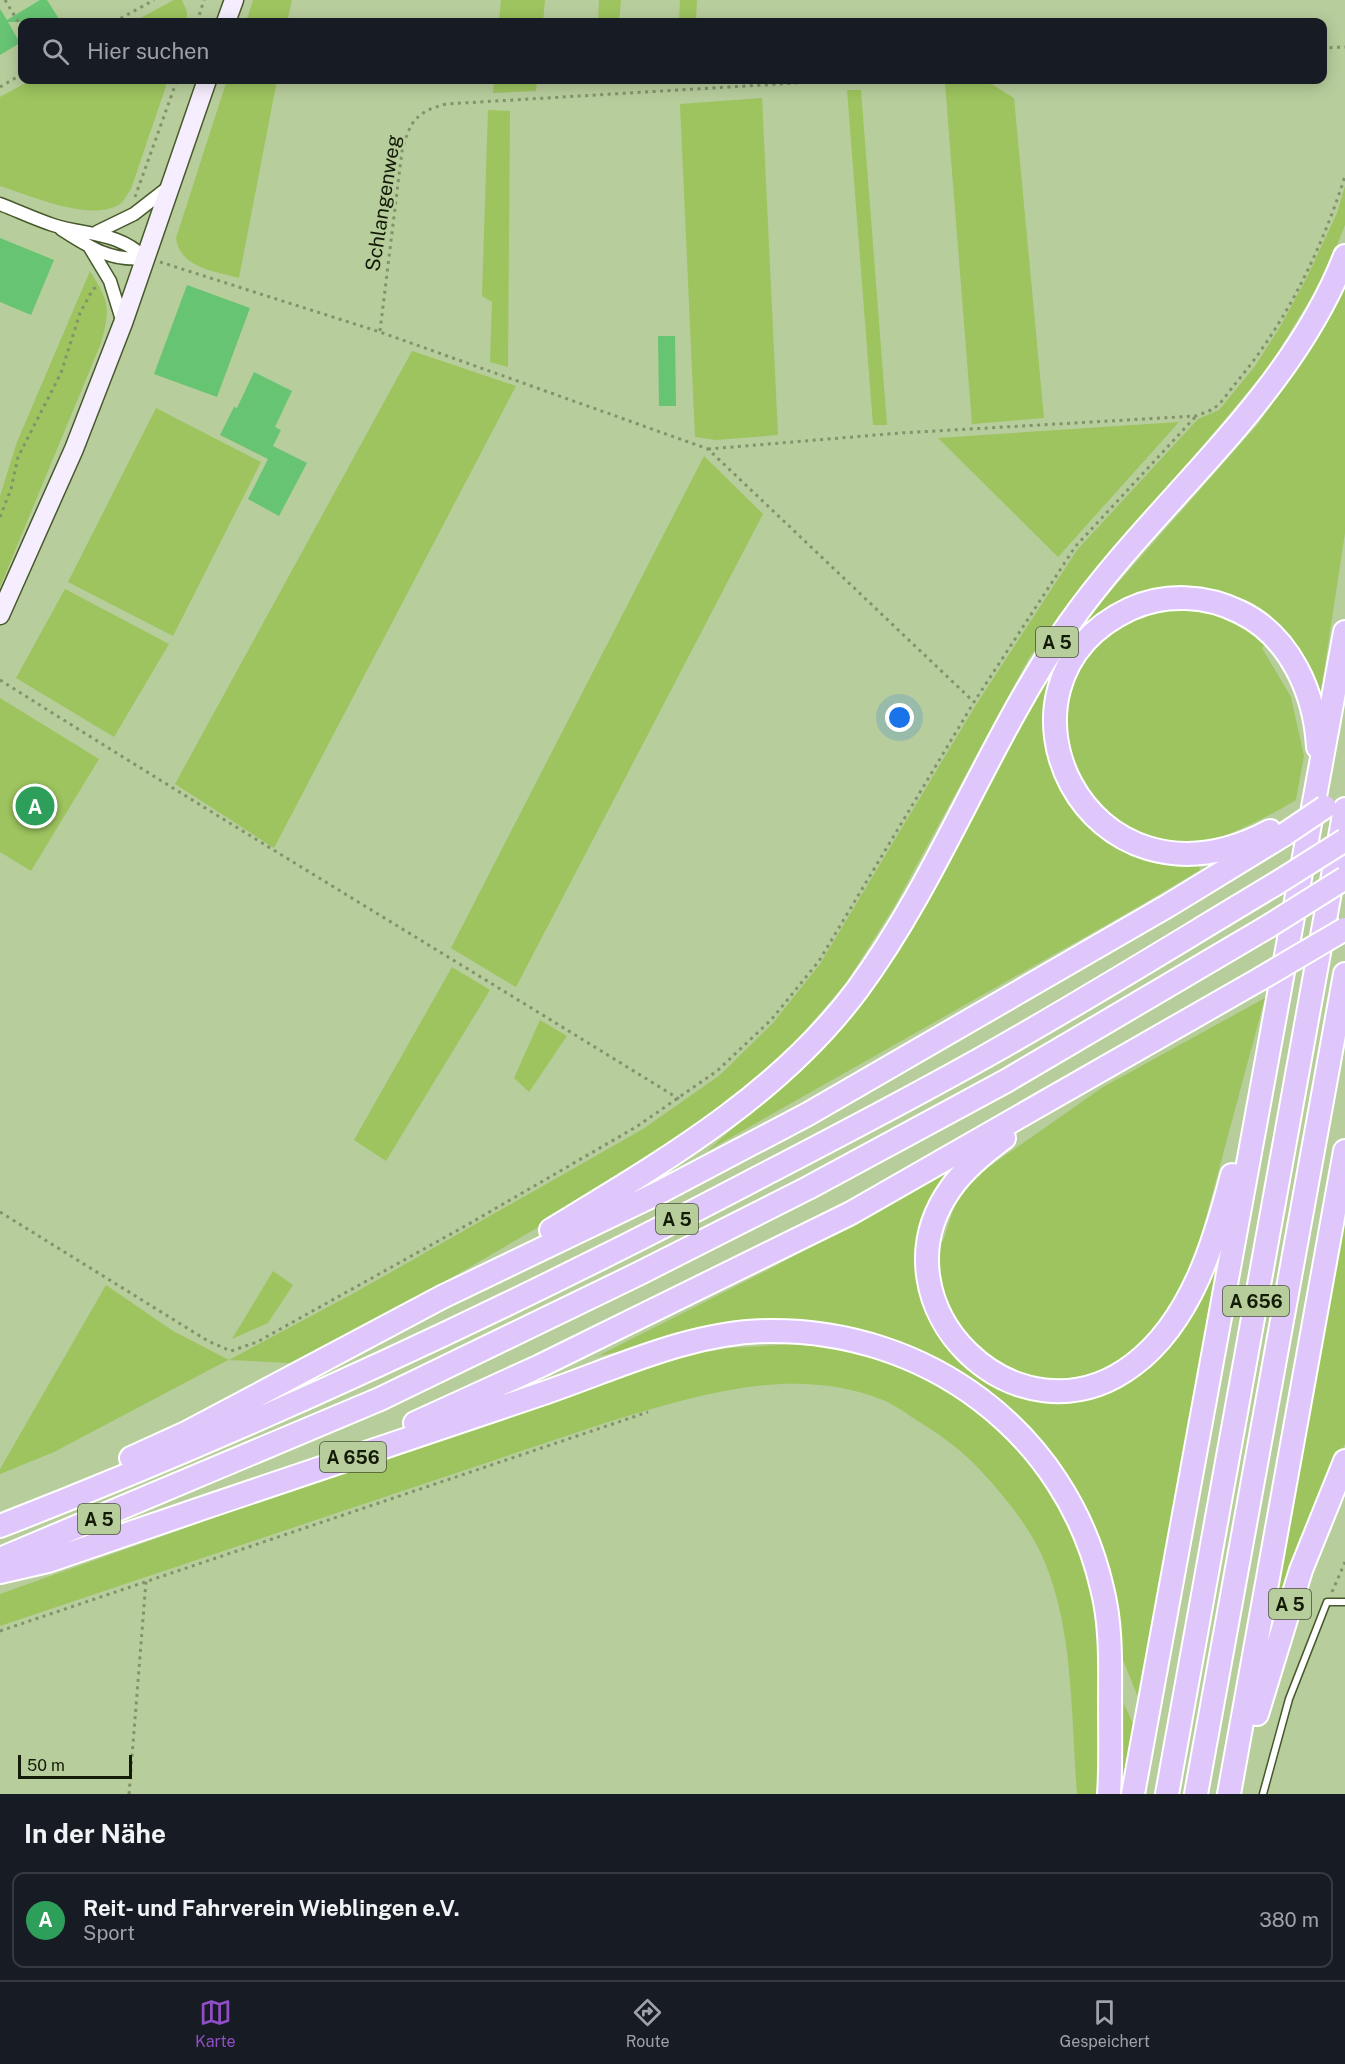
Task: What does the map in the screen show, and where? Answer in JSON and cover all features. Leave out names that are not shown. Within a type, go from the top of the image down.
[{"type":"highway","name":"A 5","points":[[442,1297],[678,1152],[733,1111],[803,1052],[841,1009],[890,940],[923,886],[1025,692],[1070,623],[1112,570],[1277,377],[1310,326],[1345,256]]},
{"type":"highway","points":[[1319,778],[1315,723],[1298,669],[1276,638],[1247,615],[1230,607],[1193,598],[1156,601],[1138,606],[1113,619],[1091,637],[1079,651],[1060,693],[1056,740],[1063,767],[1075,793],[1099,822],[1114,833],[1139,845],[1166,852],[1185,854],[1204,852],[1246,841],[1335,808],[1345,795]]},
{"type":"highway","points":[[1074,1086],[995,1145],[963,1174],[941,1205],[930,1241],[929,1270],[933,1298],[940,1316],[961,1348],[999,1376],[1025,1387],[1044,1390],[1082,1388],[1116,1375],[1133,1365],[1179,1314],[1205,1264],[1226,1201],[1246,1120],[1261,1095],[1345,632]]},
{"type":"highway","name":"A 656","points":[[1167,1794],[1335,808]]},
{"type":"highway","name":"A 5","points":[[53,1506],[100,1473],[188,1432],[442,1297],[658,1193],[808,1114],[1169,905],[1286,827]]},
{"type":"highway","name":"A 5","points":[[0,1526],[194,1448],[366,1371],[599,1259],[987,1056],[1345,840]]},
{"type":"highway","name":"A 5","points":[[0,1559],[380,1400],[808,1188],[1006,1081],[1269,926],[1345,878]]},
{"type":"highway","points":[[0,1572],[48,1561],[301,1474],[540,1366],[851,1213],[1345,929]]},
{"type":"highway","name":"A 656","points":[[1196,1794],[1345,974]]},
{"type":"highway","name":"A 656","points":[[1133,1794],[1261,1095]]},
{"type":"highway","points":[[1231,1785],[1345,1151]]},
{"type":"highway","name":"A 656","points":[[301,1474],[644,1357],[714,1338],[764,1331],[809,1333],[853,1338],[896,1352],[973,1395],[1004,1418],[1032,1446],[1061,1486],[1085,1533],[1102,1588],[1110,1642],[1109,1794]]},
{"type":"highway","name":"A 5","points":[[1231,1785],[1246,1750],[1302,1570],[1345,1461]]},
{"type":"main road","points":[[227,18],[234,0]]},
{"type":"main road","points":[[0,615],[74,449],[123,322],[206,84]]},
{"type":"street","points":[[97,232],[134,214],[171,185]]},
{"type":"street","points":[[0,204],[56,225],[97,232],[131,245],[145,258]]},
{"type":"street","points":[[56,225],[89,246],[125,260],[145,258]]},
{"type":"street","points":[[89,246],[110,281],[123,322]]},
{"type":"lane","points":[[1263,1794],[1289,1699],[1328,1602],[1345,1602]]},
{"type":"path","points":[[5,0],[18,21]]},
{"type":"path","points":[[121,18],[154,0]]},
{"type":"path","points":[[198,18],[204,0]]},
{"type":"path","points":[[1327,48],[1345,47]]},
{"type":"path","points":[[0,87],[18,76]]},
{"type":"path","points":[[134,214],[131,208],[176,84]]},
{"type":"path","name":"Schlangenweg","points":[[380,332],[402,151],[408,129],[423,110],[446,104],[778,84]]},
{"type":"path","points":[[708,449],[900,433],[1196,416],[1215,408],[1248,368],[1281,318],[1333,214],[1345,176]]},
{"type":"path","points":[[145,258],[380,332],[708,449],[974,702]]},
{"type":"path","points":[[0,517],[11,489],[18,457],[61,373],[80,313],[93,289],[110,281]]},
{"type":"path","points":[[0,1212],[208,1341],[231,1351],[257,1342],[467,1225],[636,1127],[679,1099],[717,1071],[771,1020],[819,961],[974,702],[1075,547],[1196,416]]},
{"type":"path","points":[[0,680],[176,792],[391,920],[679,1099]]},
{"type":"path","points":[[0,1631],[648,1412]]},
{"type":"path","points":[[1328,1602],[1345,1562]]},
{"type":"path","points":[[129,1794],[146,1581]]},
{"type":"green space","points":[[174,0],[182,0],[187,12],[187,18],[140,18]]},
{"type":"green space","points":[[253,0],[292,0],[288,18],[247,18]]},
{"type":"green space","points":[[501,0],[545,0],[543,18],[499,18]]},
{"type":"green space","points":[[599,0],[621,0],[619,18],[598,18]]},
{"type":"green space","points":[[680,0],[697,0],[696,18],[679,18]]},
{"type":"green space","points":[[24,84],[167,84],[131,189],[120,204],[108,209],[77,209],[60,206],[0,186],[0,97]]},
{"type":"green space","points":[[226,84],[276,84],[239,278],[200,267],[191,262],[179,248],[176,238]]},
{"type":"green space","points":[[494,84],[537,84],[536,91],[493,93]]},
{"type":"green space","points":[[945,84],[991,84],[1014,98],[1044,418],[972,424]]},
{"type":"green space","points":[[847,90],[861,90],[887,425],[873,425]]},
{"type":"green space","points":[[762,98],[778,435],[716,440],[695,437],[680,104]]},
{"type":"green space","points":[[488,110],[510,111],[508,367],[490,362],[492,302],[482,296]]},
{"type":"green space","points":[[1345,186],[1345,225],[1325,275],[1270,365],[1176,478],[1113,547],[1029,658],[894,907],[846,983],[791,1047],[725,1107],[568,1210],[444,1282],[290,1363],[228,1360],[54,1452],[0,1474],[0,1469],[106,1285],[173,1331],[229,1360],[356,1292],[643,1129],[720,1075],[773,1023],[820,964],[974,708],[1077,550],[1198,419],[1219,410],[1255,366],[1280,327],[1307,277],[1337,213]]},
{"type":"green space","points":[[90,271],[101,290],[106,305],[106,321],[101,343],[0,587],[0,496],[17,442]]},
{"type":"green space","points":[[1345,280],[1345,533],[1319,704],[1278,628],[1262,648],[1291,697],[1304,756],[1296,800],[1174,861],[1198,862],[1200,870],[707,1151],[817,1055],[870,993],[910,934],[976,803],[1054,666],[1094,610],[1258,424],[1310,348]]},
{"type":"green space","points":[[412,351],[516,386],[274,848],[175,784]]},
{"type":"green space","points":[[156,408],[261,462],[173,636],[68,582]]},
{"type":"green space","points":[[1179,422],[1058,557],[938,438]]},
{"type":"green space","points":[[704,456],[763,514],[516,987],[451,948]]},
{"type":"green space","points":[[65,589],[169,644],[114,737],[16,678]]},
{"type":"green space","points":[[0,698],[99,759],[31,871],[0,852]]},
{"type":"green space","points":[[452,967],[490,990],[386,1161],[354,1140]]},
{"type":"green space","points":[[1265,998],[1201,1236],[1222,1248],[1140,1702],[1123,1660],[1116,1612],[1103,1555],[1077,1492],[1051,1453],[1021,1419],[970,1379],[917,1348],[861,1332],[814,1323],[758,1323],[598,1356],[768,1270],[952,1170],[925,1218],[917,1245],[943,1241],[956,1201],[973,1178],[1103,1087]]},
{"type":"green space","points":[[540,1020],[567,1036],[529,1092],[514,1078]]},
{"type":"green space","points":[[1345,1216],[1345,1444],[1320,1495],[1278,1609],[1274,1609]]},
{"type":"green space","points":[[273,1271],[293,1285],[268,1323],[232,1339]]},
{"type":"green space","points":[[794,1344],[844,1351],[892,1365],[936,1386],[976,1413],[1011,1445],[1041,1482],[1066,1523],[1084,1568],[1096,1617],[1101,1683],[1098,1794],[1077,1794],[1070,1678],[1062,1620],[1041,1552],[1026,1527],[975,1464],[935,1432],[883,1400],[849,1390],[815,1384],[745,1387],[676,1402],[608,1422],[0,1626],[0,1594],[610,1377],[673,1358],[730,1348]]},
{"type":"green space","points":[[1124,1704],[1135,1728],[1123,1794],[1121,1794]]},
{"type":"building","points":[[40,0],[47,0],[58,18],[18,18],[18,22],[8,22],[18,40],[18,44],[0,55],[0,9],[7,20]]},
{"type":"building","points":[[0,238],[54,260],[31,315],[0,302]]},
{"type":"building","points":[[187,285],[250,308],[217,397],[154,374]]},
{"type":"building","points":[[658,336],[675,336],[676,406],[659,406]]},
{"type":"building","points":[[254,372],[292,391],[275,427],[281,430],[273,446],[307,463],[279,516],[248,499],[268,459],[220,435],[234,407],[237,408]]},
{"type":"place","name":"Reit- und Fahrverein Wieblingen e.V.","points":[[35,806]]}]
